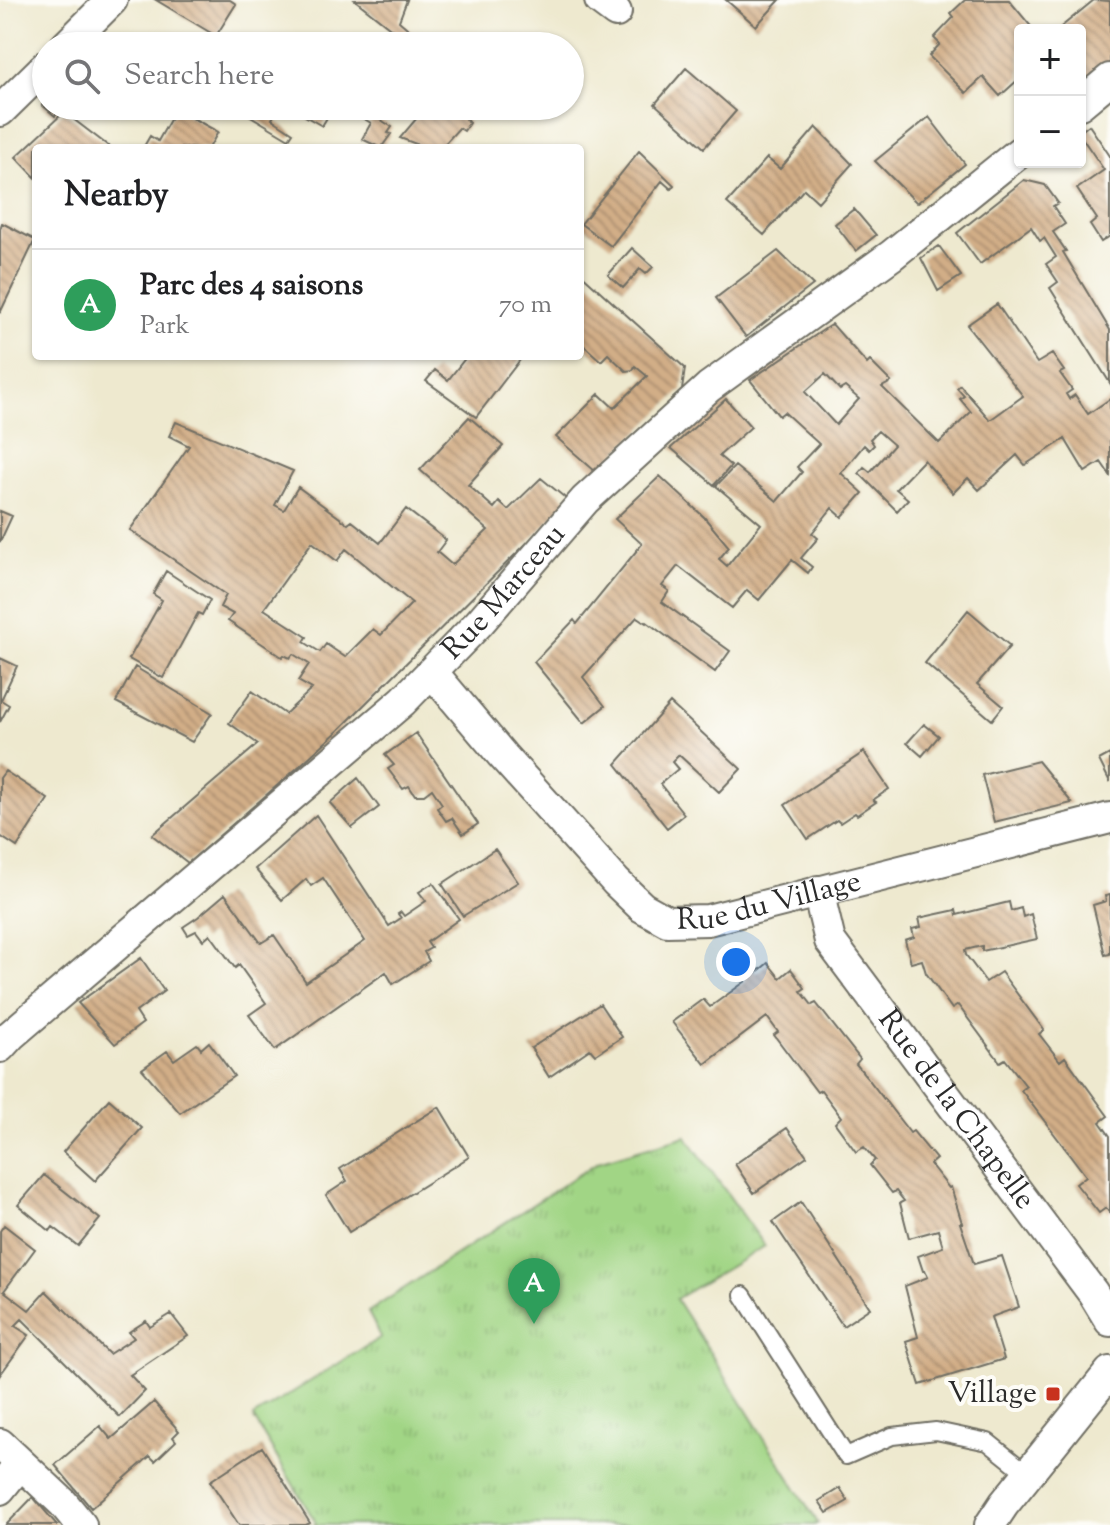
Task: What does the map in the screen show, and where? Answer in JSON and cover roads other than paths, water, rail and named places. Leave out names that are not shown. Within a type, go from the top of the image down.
[{"type":"street","points":[[80,32],[112,0]]},
{"type":"street","points":[[1086,99],[1110,79]]},
{"type":"street","points":[[0,111],[32,80]]},
{"type":"street","name":"Rue Marceau","points":[[0,1047],[403,701],[479,623],[585,500],[709,387],[892,255],[1014,157]]},
{"type":"street","name":"Rue du Village","points":[[432,672],[616,882],[642,907],[667,921],[708,920],[1110,818]]},
{"type":"street","name":"Rue de la Chapelle","points":[[818,891],[830,941],[1093,1293],[1110,1321]]},
{"type":"street","points":[[990,1525],[1110,1372]]},
{"type":"street","points":[[0,1489],[10,1454],[63,1503],[81,1525]]},
{"type":"lane","points":[[743,1295],[846,1456],[892,1436],[936,1431],[988,1442],[1028,1474]]},
{"type":"place","name":"Parc des 4 saisons","points":[[534,1324]]},
{"type":"place","name":"Village","points":[[1053,1394]]}]
